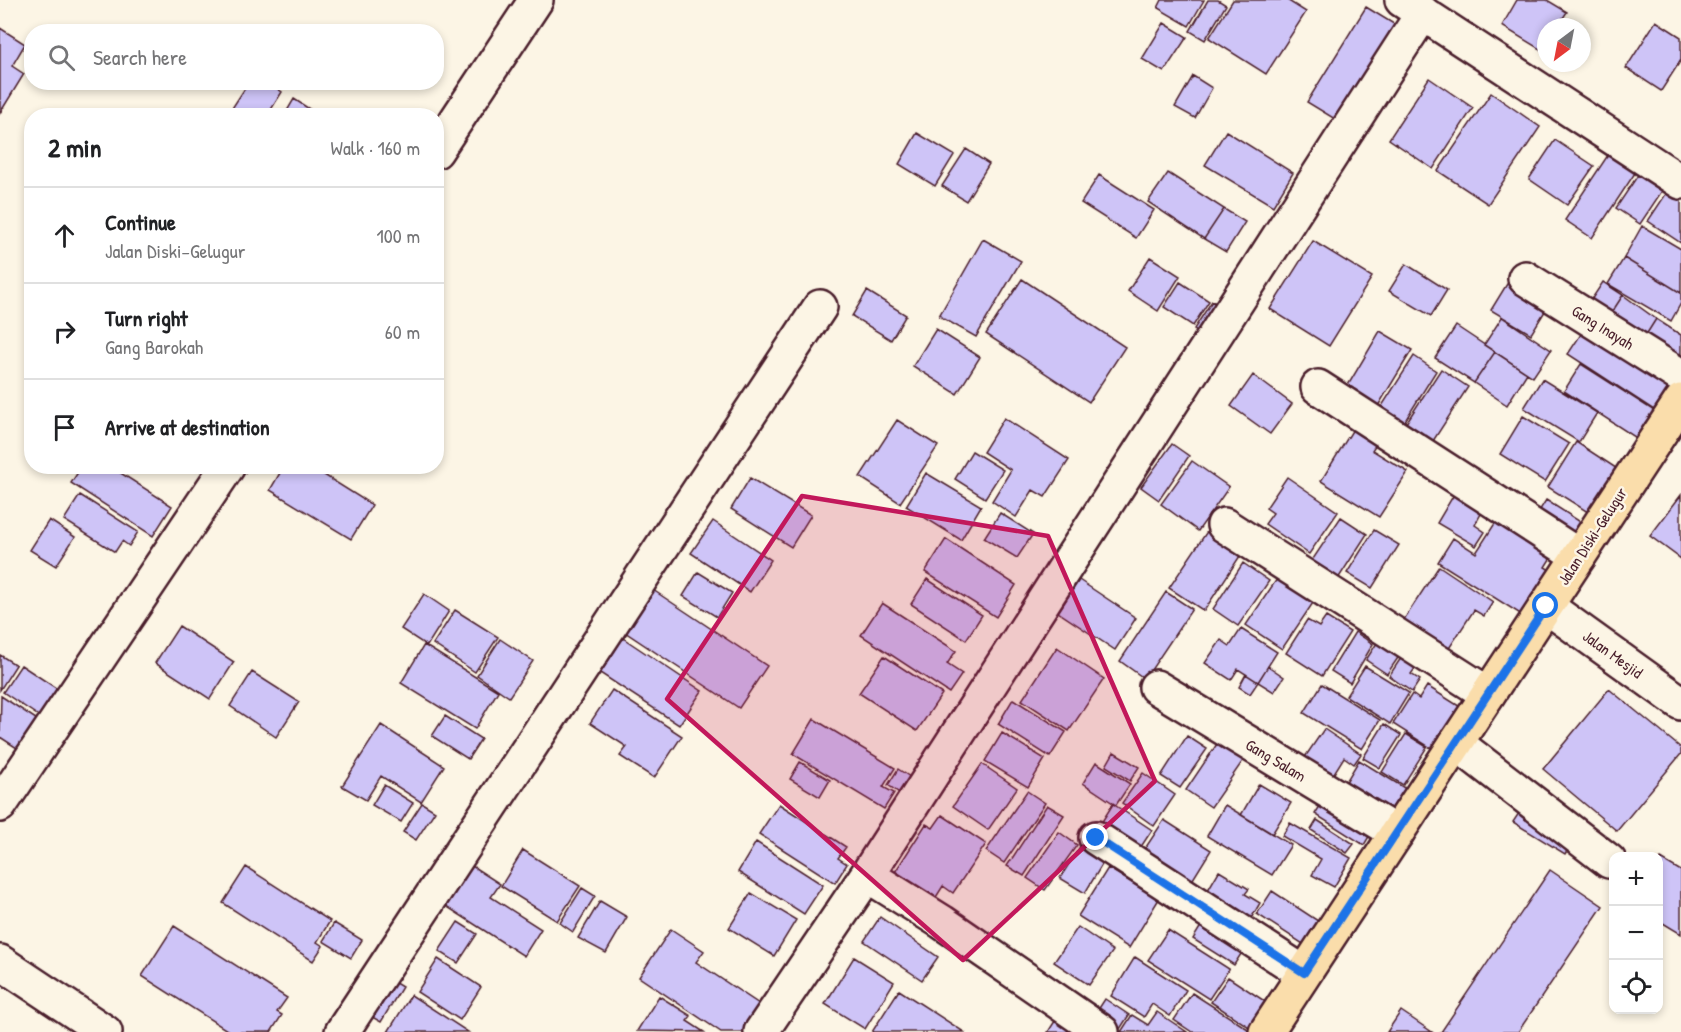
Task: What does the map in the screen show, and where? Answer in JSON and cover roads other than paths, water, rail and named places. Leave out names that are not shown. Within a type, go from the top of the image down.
[{"type":"main road","name":"Jalan Diski–Gelugur","points":[[1266,1032],[1681,401]]},
{"type":"street","points":[[444,140],[536,0]]},
{"type":"street","points":[[761,1032],[867,875],[1413,7],[1681,182]]},
{"type":"street","name":"Gang Inayah","points":[[1525,278],[1681,376]]},
{"type":"street","points":[[342,1032],[820,307]]},
{"type":"street","points":[[1318,387],[1579,556]]},
{"type":"street","points":[[0,805],[223,474]]},
{"type":"street","points":[[1224,525],[1488,694]]},
{"type":"street","name":"Jalan Mesjid","points":[[1546,606],[1681,703]]},
{"type":"street","name":"Gang Salam","points":[[1156,687],[1396,833]]},
{"type":"street","points":[[1456,743],[1609,861]]},
{"type":"street","points":[[1096,838],[1304,973]]},
{"type":"street","points":[[867,875],[942,922],[1102,1032]]},
{"type":"street","points":[[0,962],[105,1032]]}]
